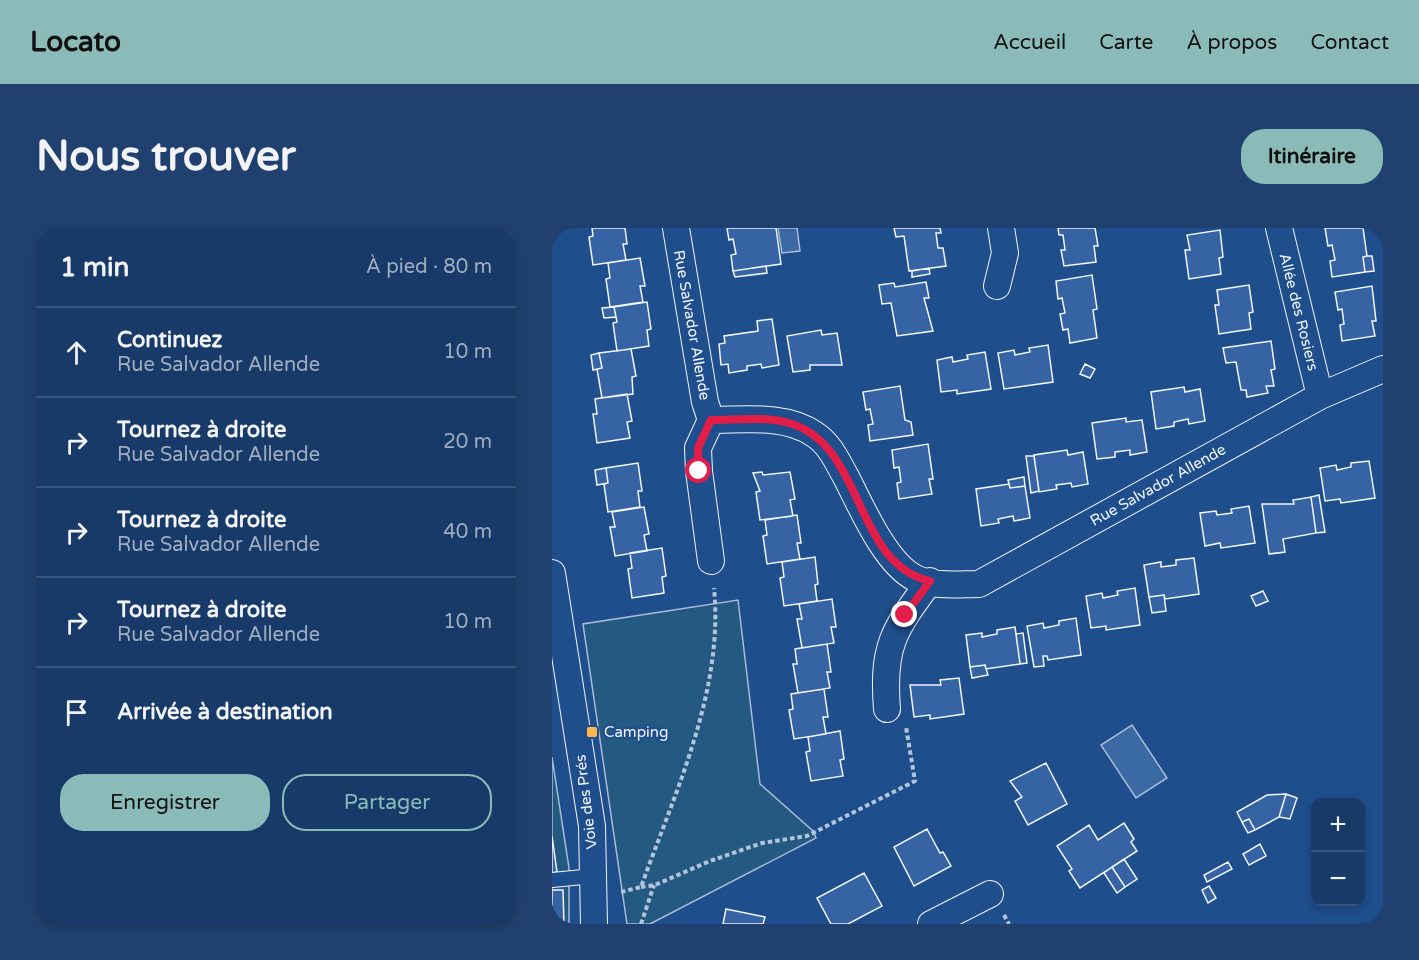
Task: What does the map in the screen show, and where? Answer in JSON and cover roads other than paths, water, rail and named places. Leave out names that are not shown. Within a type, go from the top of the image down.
[{"type":"street","name":"Rue Salvador Allende","points":[[676,228],[705,402],[711,420],[698,448],[711,561]]},
{"type":"street","points":[[997,286],[1005,253],[1001,228]]},
{"type":"street","name":"Allée des Rosiers","points":[[1279,228],[1320,396]]},
{"type":"street","name":"Rue Salvador Allende","points":[[711,420],[762,420],[789,423],[813,434],[833,452],[878,538],[893,558],[915,578],[945,584],[979,584],[1320,396],[1383,369]]},
{"type":"street","name":"Voie des Prés","points":[[552,573],[592,826],[594,924]]},
{"type":"street","points":[[886,709],[884,678],[889,644],[905,615],[930,581]]},
{"type":"street","points":[[932,924],[990,894]]},
{"type":"lane","points":[[552,880],[593,876]]},
{"type":"place","name":"Camping","points":[[592,732]]}]
